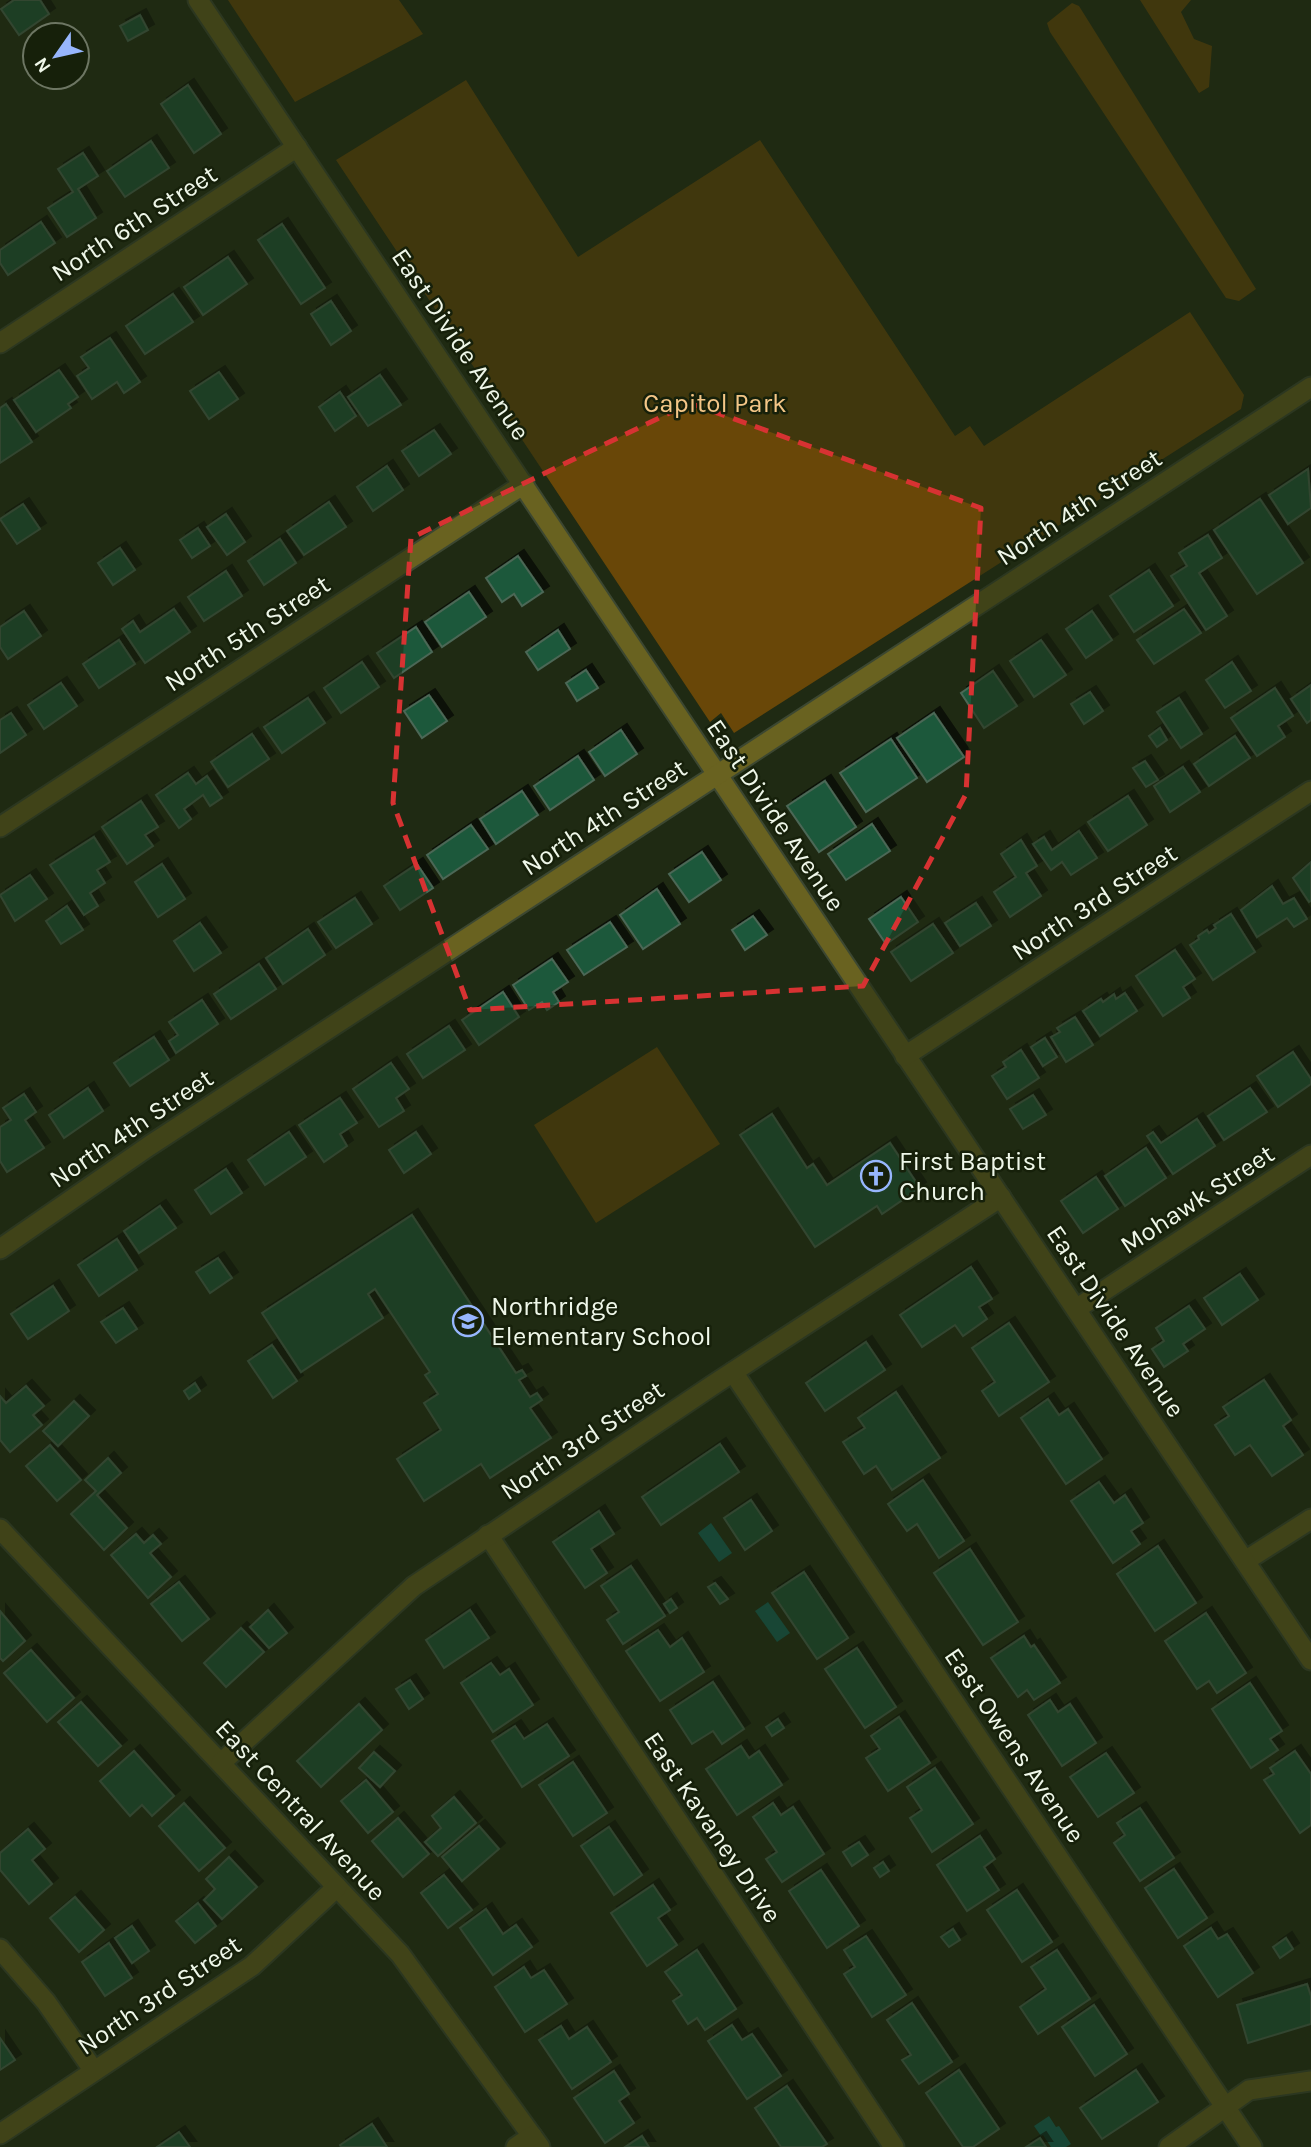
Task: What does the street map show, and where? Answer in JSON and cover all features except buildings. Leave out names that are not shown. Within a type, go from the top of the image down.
[{"type":"street","name":"East Divide Avenue","points":[[198,0],[1311,1660]]},
{"type":"street","name":"North 6th Street","points":[[0,343],[297,147]]},
{"type":"street","name":"North 4th Street","points":[[0,1249],[149,1146],[1311,387]]},
{"type":"street","name":"North 5th Street","points":[[0,827],[524,484]]},
{"type":"street","name":"North 3rd Street","points":[[905,1056],[1311,791]]},
{"type":"street","name":"Mohawk Street","points":[[1076,1309],[1311,1156]]},
{"type":"street","name":"North 3rd Street","points":[[221,1763],[396,1600],[488,1535],[733,1372],[1001,1198]]},
{"type":"street","name":"East Owens Avenue","points":[[733,1372],[1252,2147]]},
{"type":"street","points":[[1245,1562],[1311,1519]]},
{"type":"street","name":"East Central Avenue","points":[[0,1529],[413,1970],[529,2143]]},
{"type":"street","name":"East Kavaney Drive","points":[[488,1535],[894,2147]]},
{"type":"street","name":"North 3rd Street","points":[[0,2134],[252,1966],[337,1887]]},
{"type":"street","points":[[0,1949],[46,2002],[94,2071]]},
{"type":"street","points":[[1170,2147],[1249,2090],[1311,2081]]},
{"type":"highlighted area","points":[[690,403],[981,508],[966,794],[863,986],[470,1010],[393,803],[411,538]]},
{"type":"green space","points":[[228,0],[399,0],[423,34],[295,102]]},
{"type":"green space","points":[[1140,0],[1191,0],[1181,12],[1194,39],[1212,46],[1209,87],[1199,93]]},
{"type":"green space","points":[[1072,3],[1079,6],[1256,289],[1239,301],[1226,298],[1050,32],[1047,23]]},
{"type":"green space","name":"Capitol Park","points":[[466,80],[578,257],[760,140],[955,436],[970,426],[984,446],[1190,312],[1244,395],[1241,409],[734,733],[721,713],[710,722],[336,160]]},
{"type":"green space","points":[[657,1047],[720,1144],[596,1223],[534,1125]]},
{"type":"water","points":[[711,1523],[732,1553],[719,1562],[698,1533]]},
{"type":"water","points":[[768,1602],[790,1633],[777,1642],[755,1611]]},
{"type":"water","points":[[1049,2116],[1071,2144],[1066,2147],[1051,2147],[1043,2135],[1041,2136],[1034,2126]]},
{"type":"place","name":"First Baptist Church","points":[[876,1176]]},
{"type":"place","name":"Northridge Elementary School","points":[[468,1321]]}]
